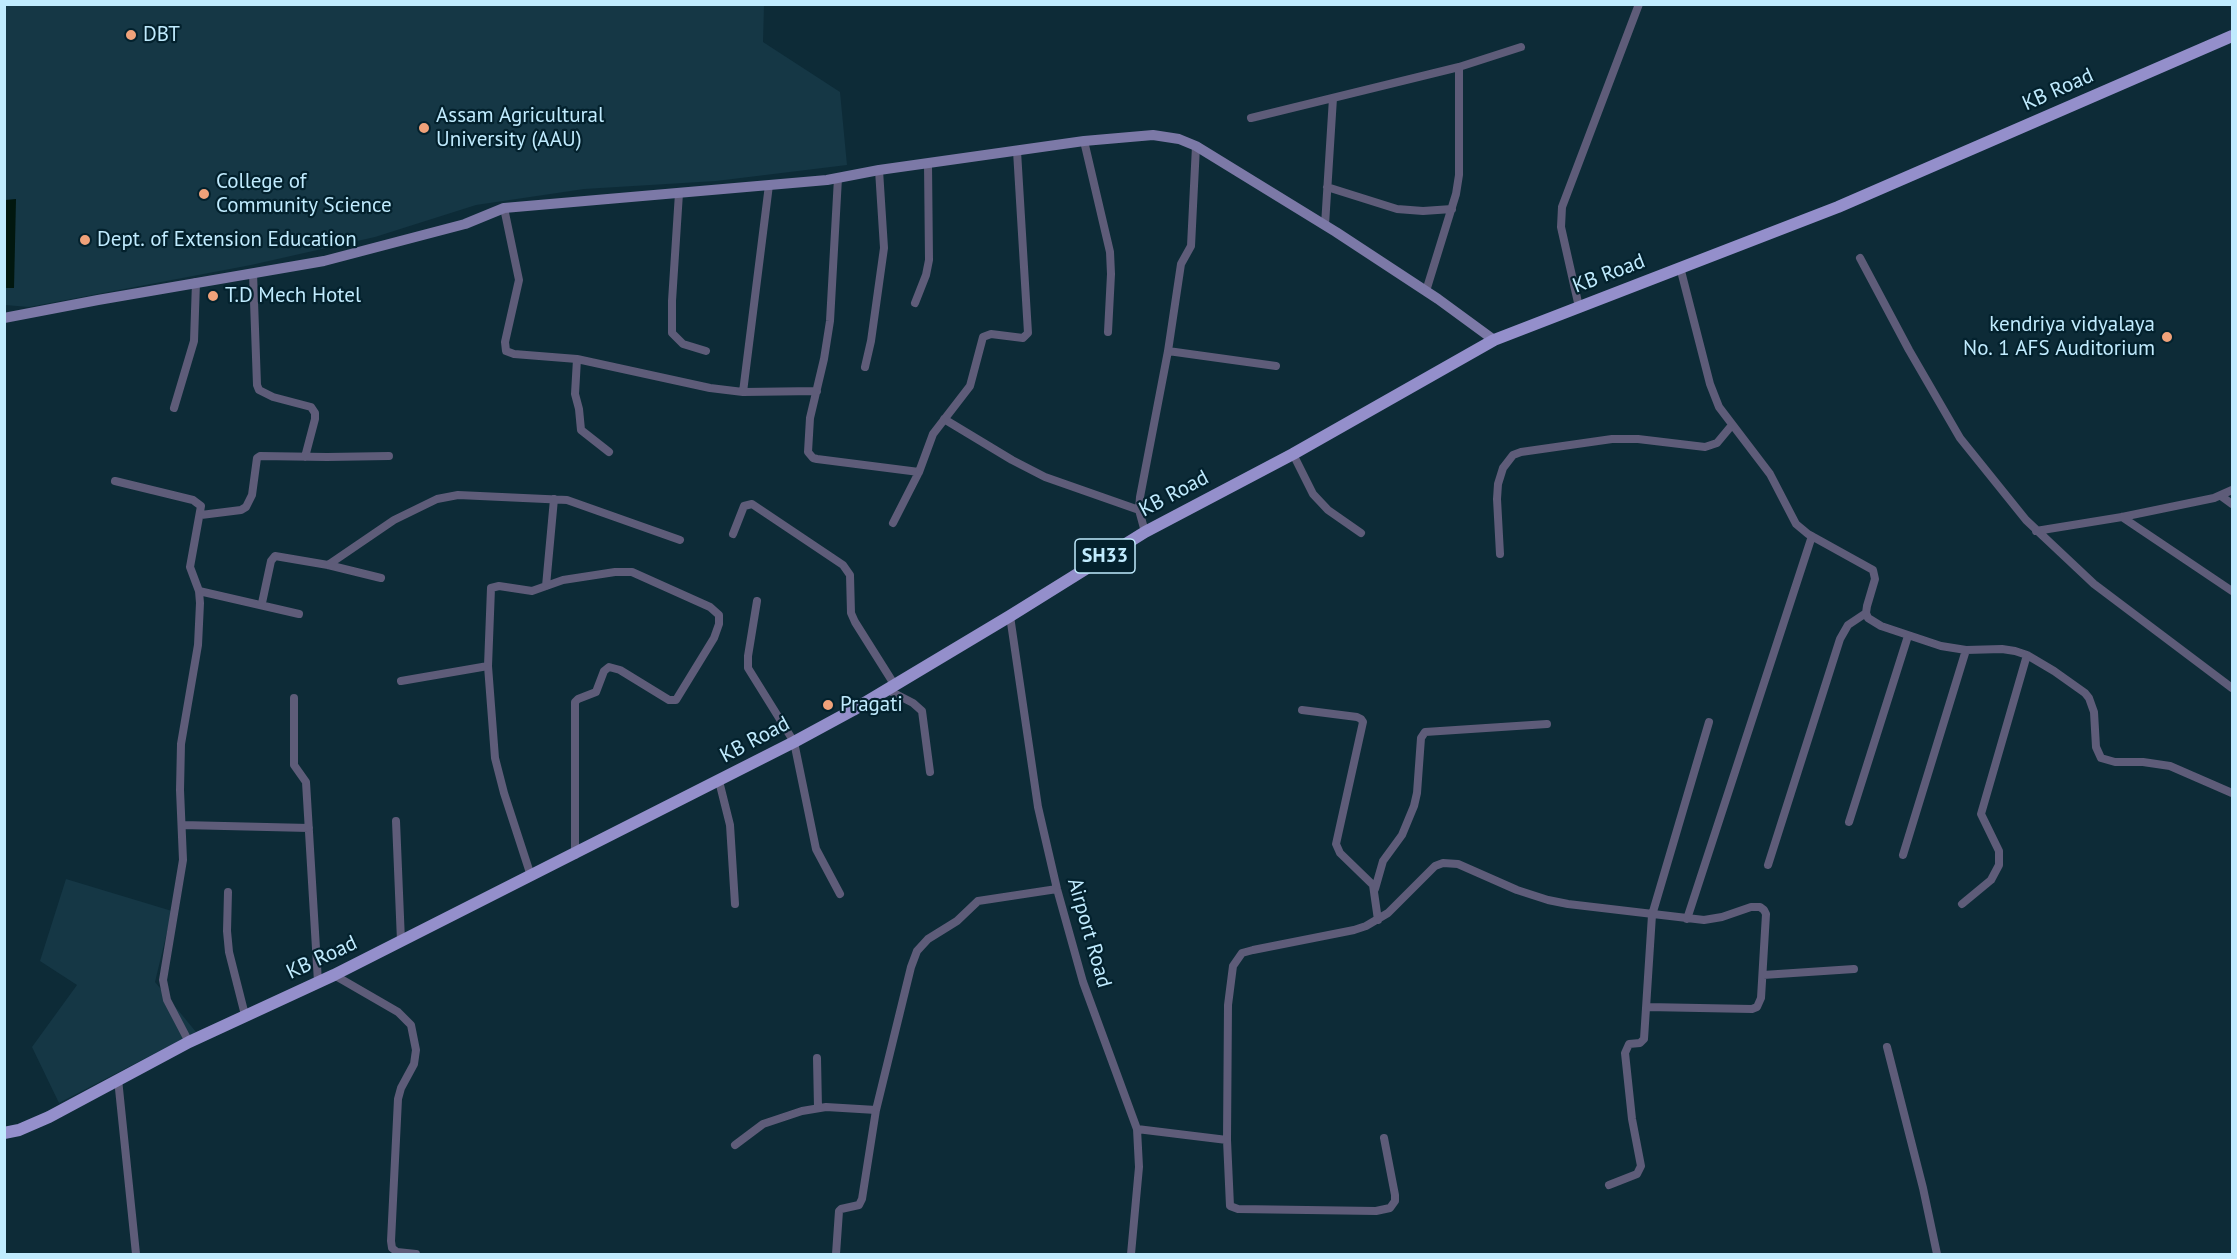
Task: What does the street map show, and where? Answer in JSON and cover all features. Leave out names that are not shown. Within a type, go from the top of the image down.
[{"type":"main road","name":"KB Road","points":[[4,1132],[19,1130],[36,1123],[189,1042],[334,975],[575,855],[794,742],[1010,616],[1145,532],[1293,454],[1494,340],[1838,207],[2232,36]]},
{"type":"main road","points":[[4,318],[335,258],[465,224],[504,208],[838,178],[879,170],[1084,141],[1153,135],[1179,139],[1196,146],[1325,225],[1426,291],[1494,340]]},
{"type":"street","points":[[1579,307],[1561,226],[1562,207],[1639,4]]},
{"type":"street","points":[[1251,118],[1459,67],[1521,47]]},
{"type":"street","points":[[1426,291],[1452,209],[1459,175],[1459,67]]},
{"type":"street","points":[[1325,225],[1333,98]]},
{"type":"street","points":[[1084,141],[1110,252],[1108,332]]},
{"type":"street","points":[[1145,532],[1139,510],[1168,351],[1181,264],[1191,246],[1196,146]]},
{"type":"street","points":[[893,523],[920,472],[933,434],[970,386],[983,337],[991,334],[1023,338],[1028,333],[1017,151]]},
{"type":"street","points":[[915,303],[929,260],[928,164]]},
{"type":"street","points":[[865,367],[871,341],[884,248],[879,170]]},
{"type":"street","points":[[838,178],[830,321],[810,418],[807,449],[810,455],[817,459],[920,472]]},
{"type":"street","points":[[743,392],[769,185]]},
{"type":"street","points":[[1327,187],[1397,209],[1424,211],[1452,209]]},
{"type":"street","points":[[679,194],[672,333],[683,344],[706,351]]},
{"type":"street","points":[[504,208],[519,280],[506,351],[514,354],[578,359],[688,384],[743,392],[817,391]]},
{"type":"street","points":[[1860,258],[1960,438],[2036,531],[2094,584],[2232,688]]},
{"type":"street","points":[[1680,267],[1710,384],[1719,407],[1770,474],[1796,524],[1812,536],[1873,570],[1875,579],[1866,613],[1848,625],[1840,639],[1768,865]]},
{"type":"street","points":[[254,273],[257,385],[259,390],[273,397],[311,407],[315,413],[305,457]]},
{"type":"street","points":[[174,408],[194,341],[196,282]]},
{"type":"street","points":[[1168,351],[1276,366]]},
{"type":"street","points":[[578,359],[574,388],[581,430],[609,452]]},
{"type":"street","points":[[944,419],[1045,477],[1139,510]]},
{"type":"street","points":[[1500,554],[1498,484],[1503,468],[1514,455],[1521,452],[1612,439],[1638,439],[1705,447],[1717,443],[1732,425]]},
{"type":"street","points":[[1293,454],[1313,494],[1328,510],[1361,533]]},
{"type":"street","points":[[201,515],[241,510],[246,507],[252,495],[256,458],[260,456],[389,456]]},
{"type":"street","points":[[114,481],[193,500],[201,506],[189,567],[199,591],[198,645],[181,750],[182,870],[163,980],[167,1000],[189,1042]]},
{"type":"street","points":[[2036,531],[2122,517],[2221,496],[2232,490]]},
{"type":"street","points":[[328,565],[394,520],[427,503],[446,496],[471,494],[554,499],[579,503],[680,540]]},
{"type":"street","points":[[2221,496],[2232,504]]},
{"type":"street","points":[[546,586],[554,499]]},
{"type":"street","points":[[733,534],[744,506],[752,504],[843,566],[850,576],[851,614],[890,686],[913,703],[924,716],[930,772]]},
{"type":"street","points":[[2122,517],[2232,591]]},
{"type":"street","points":[[1688,919],[1812,536]]},
{"type":"street","points":[[262,603],[273,557],[279,556],[328,565],[381,578]]},
{"type":"street","points":[[531,876],[497,768],[488,666],[491,588],[500,586],[532,591],[563,580],[615,572],[632,572],[710,607],[719,615],[719,624],[714,638],[676,700],[669,699],[620,670],[609,667],[604,671],[596,692],[575,702],[575,855]]},
{"type":"street","points":[[199,591],[262,603],[299,614]]},
{"type":"street","points":[[757,601],[747,656],[748,668],[794,742],[816,849],[840,894]]},
{"type":"street","points":[[1866,613],[1872,622],[1941,646],[1966,650],[2015,651],[2028,655],[2089,698],[2094,712],[2096,747],[2101,758],[2115,762],[2143,762],[2170,766],[2232,793]]},
{"type":"street","name":"Airport Road","points":[[1010,616],[1038,807],[1057,890],[1083,982],[1137,1129],[1139,1167],[1131,1254]]},
{"type":"street","points":[[1848,822],[1908,636]]},
{"type":"street","points":[[1903,855],[1966,650]]},
{"type":"street","points":[[1962,904],[1991,880],[1999,865],[1999,851],[1981,814],[2028,655]]},
{"type":"street","points":[[401,681],[488,666]]},
{"type":"street","points":[[294,698],[294,765],[297,772],[306,779],[318,982]]},
{"type":"street","points":[[1302,710],[1357,717],[1363,722],[1336,844],[1340,853],[1370,880],[1375,889]]},
{"type":"street","points":[[1609,1185],[1637,1174],[1641,1166],[1632,1119],[1625,1053],[1629,1044],[1640,1043],[1644,1039],[1652,915],[1709,722]]},
{"type":"street","points":[[1378,920],[1375,889],[1383,861],[1402,835],[1414,806],[1421,738],[1425,732],[1547,724]]},
{"type":"street","points":[[719,781],[730,825],[735,904]]},
{"type":"street","points":[[396,821],[401,941]]},
{"type":"street","points":[[182,825],[309,828]]},
{"type":"street","points":[[1384,1138],[1395,1201],[1390,1208],[1376,1211],[1234,1208],[1230,1206],[1227,1140],[1228,1005],[1231,975],[1236,959],[1242,954],[1252,950],[1354,930],[1378,920],[1436,866],[1450,863],[1458,864],[1517,890],[1548,900],[1688,919],[1713,920],[1751,907],[1760,907],[1766,914],[1760,1004],[1752,1009],[1647,1007]]},
{"type":"street","points":[[836,1254],[839,1211],[859,1205],[862,1199],[876,1110],[910,967],[921,945],[963,916],[978,901],[1057,890]]},
{"type":"street","points":[[228,892],[229,952],[245,1015]]},
{"type":"street","points":[[1763,975],[1854,969]]},
{"type":"street","points":[[334,975],[398,1012],[411,1025],[417,1050],[414,1064],[401,1088],[398,1099],[391,1241],[392,1248],[397,1252],[416,1254]]},
{"type":"street","points":[[1887,1047],[1923,1188],[1937,1254]]},
{"type":"street","points":[[817,1058],[818,1108]]},
{"type":"street","points":[[118,1079],[136,1254]]},
{"type":"street","points":[[735,1144],[763,1124],[802,1111],[837,1107],[876,1110]]},
{"type":"street","points":[[1137,1129],[1227,1140]]},
{"type":"shaded area","name":"Assam Agricultural University (AAU)","points":[[4,5],[764,5],[763,42],[840,92],[847,165],[716,181],[584,189],[476,205],[375,237],[251,265],[29,307],[5,305]]},
{"type":"shaded area","points":[[16,199],[14,288],[5,288],[5,200]]},
{"type":"shaded area","points":[[66,879],[172,911],[155,982],[196,1032],[59,1103],[32,1047],[77,985],[40,961]]},
{"type":"place","name":"DBT","points":[[131,35]]},
{"type":"place","name":"Assam Agricultural University (AAU)","points":[[424,128]]},
{"type":"place","name":"College of Community Science","points":[[204,194]]},
{"type":"place","name":"Dept. of Extension Education","points":[[85,240]]},
{"type":"place","name":"T.D Mech Hotel","points":[[213,296]]},
{"type":"place","name":"kendriya vidyalaya No. 1 AFS Auditorium","points":[[2167,337]]},
{"type":"place","name":"Pragati","points":[[828,705]]}]
